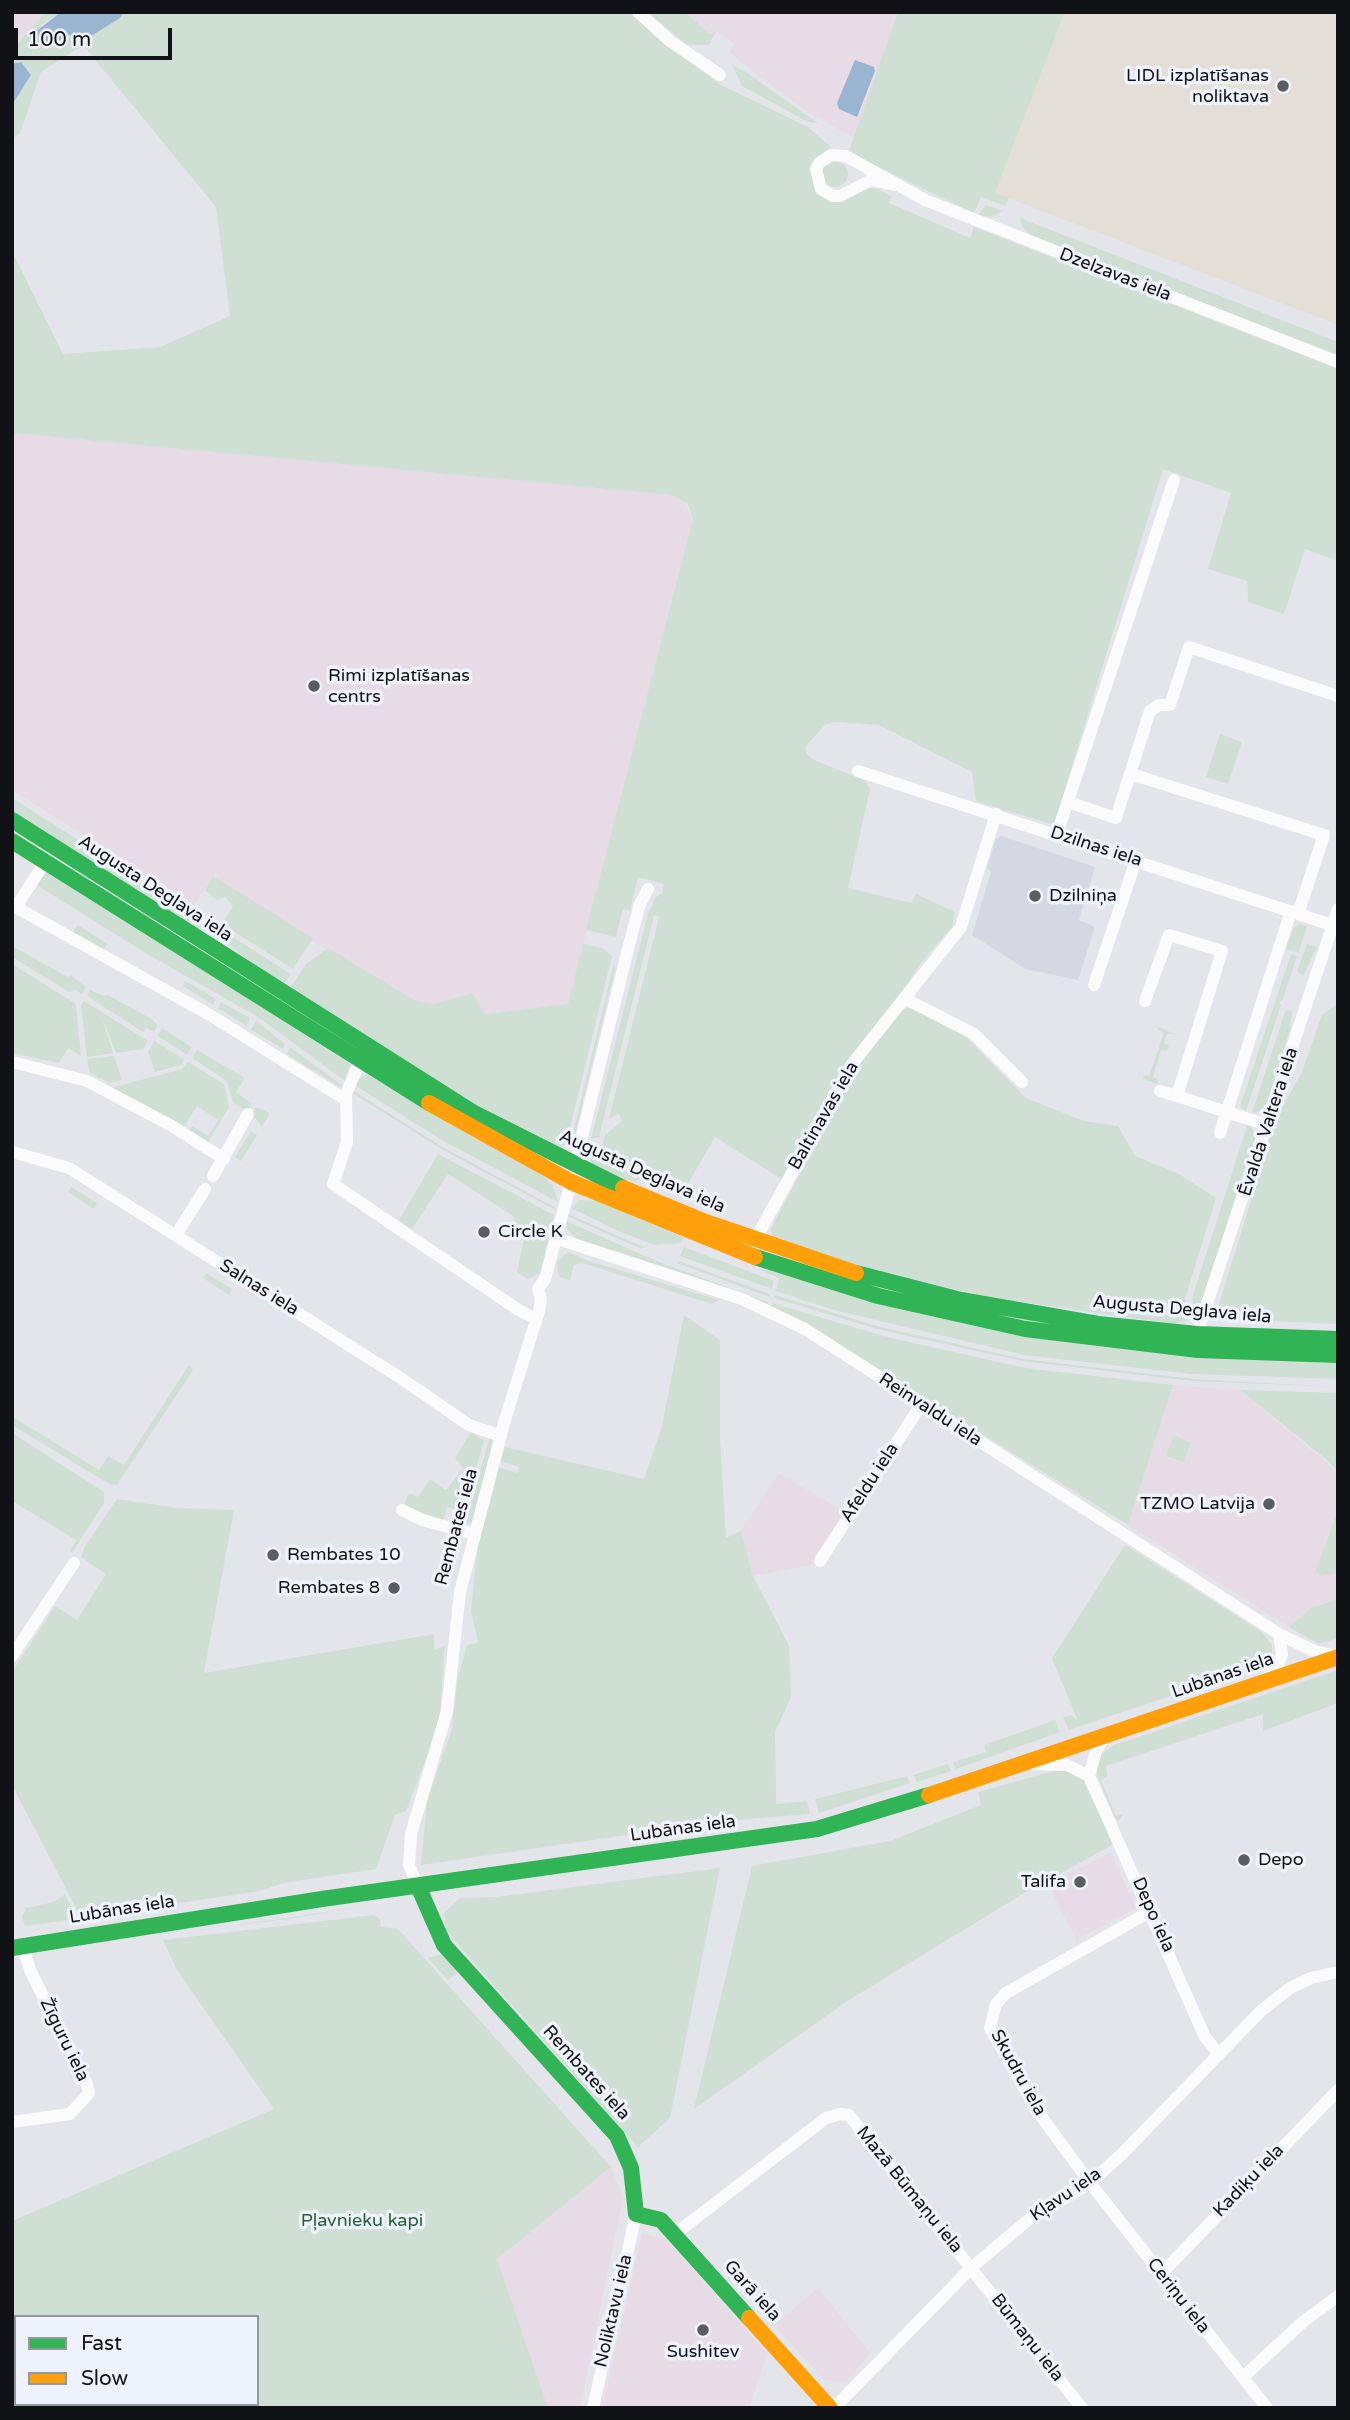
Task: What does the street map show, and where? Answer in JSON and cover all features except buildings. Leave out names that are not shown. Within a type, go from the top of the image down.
[{"type":"main road","name":"Augusta Deglava iela","points":[[12,820],[452,1109],[571,1182],[738,1252],[845,1287],[957,1315],[1104,1341],[1198,1350],[1338,1355]]},
{"type":"main road","name":"Augusta Deglava iela","points":[[12,841],[360,1061],[452,1109],[662,1205],[755,1240],[838,1268],[961,1300],[1098,1324],[1197,1334],[1338,1339]]},
{"type":"main road","name":"Lubānas iela","points":[[17,1947],[817,1829],[1025,1764],[1338,1657]]},
{"type":"main road","name":"Rembates iela","points":[[418,1886],[435,1930],[444,1945],[618,2136],[631,2168],[636,2214]]},
{"type":"main road","name":"Garā iela","points":[[636,2214],[661,2220],[832,2408]]},
{"type":"street","points":[[638,12],[670,41],[720,75]]},
{"type":"street","name":"Dzelzavas iela","points":[[894,185],[879,173],[838,155],[824,158],[816,169],[821,190],[833,196],[840,196],[871,180],[894,185],[1003,232],[1338,362]]},
{"type":"street","points":[[1057,834],[1174,480]]},
{"type":"street","points":[[1068,802],[1116,818],[1150,711],[1159,705],[1170,705],[1189,647],[1338,696]]},
{"type":"street","name":"Dzilnas iela","points":[[858,771],[1332,925]]},
{"type":"street","points":[[1131,774],[1324,835],[1220,1133]]},
{"type":"street","name":"Baltinavas iela","points":[[755,1240],[852,1064],[961,927],[996,814]]},
{"type":"street","points":[[1094,985],[1136,860]]},
{"type":"street","points":[[45,862],[14,906],[201,1010],[346,1100]]},
{"type":"street","points":[[575,1165],[628,948],[640,904],[648,889]]},
{"type":"street","name":"Ēvalda Valtera iela","points":[[1197,1334],[1338,909]]},
{"type":"street","points":[[1145,1001],[1169,935],[1222,951],[1177,1096]]},
{"type":"street","points":[[904,998],[974,1034],[1022,1082]]},
{"type":"street","points":[[360,1061],[346,1100],[347,1142],[333,1184],[506,1302],[536,1319]]},
{"type":"street","points":[[12,1062],[87,1081],[172,1126],[224,1159]]},
{"type":"street","points":[[1160,1091],[1267,1125]]},
{"type":"street","points":[[213,1176],[248,1114]]},
{"type":"street","name":"Salnas iela","points":[[12,1152],[69,1168],[470,1425],[501,1436]]},
{"type":"street","name":"Rembates iela","points":[[418,1886],[409,1865],[411,1834],[447,1711],[453,1674],[454,1620],[474,1534],[536,1319],[541,1299],[538,1289],[545,1279],[571,1182]]},
{"type":"street","points":[[176,1235],[198,1211],[205,1189]]},
{"type":"street","name":"Reinvaldu iela","points":[[555,1238],[742,1299],[776,1313],[833,1345],[921,1405],[1279,1634],[1314,1651],[1338,1657]]},
{"type":"street","name":"Afeldu iela","points":[[820,1561],[921,1405]]},
{"type":"street","points":[[402,1510],[422,1520],[474,1534]]},
{"type":"street","points":[[12,1656],[74,1563]]},
{"type":"street","points":[[1259,1684],[1276,1671],[1282,1655],[1279,1634]]},
{"type":"street","points":[[1025,1764],[1067,1765],[1089,1776],[1097,1748],[1106,1736]]},
{"type":"street","name":"Depo iela","points":[[1089,1776],[1205,2037],[1218,2053]]},
{"type":"street","name":"Skudru iela","points":[[1090,2183],[1031,2100],[990,2028],[992,2015],[996,2004],[1006,1993],[1151,1911]]},
{"type":"street","name":"Žīguru iela","points":[[12,2122],[70,2114],[89,2093],[87,2084],[17,1947]]},
{"type":"street","name":"Kļavu iela","points":[[832,2408],[971,2268],[1028,2220],[1090,2183],[1121,2155],[1218,2053],[1290,1988],[1311,1978],[1338,1972]]},
{"type":"street","name":"Kadiķu iela","points":[[1161,2274],[1338,2090]]},
{"type":"street","name":"Mazā Būmaņu iela","points":[[675,2234],[827,2118],[840,2114],[849,2115],[971,2268]]},
{"type":"street","name":"Ceriņu iela","points":[[1090,2183],[1267,2408]]},
{"type":"street","name":"Noliktavu iela","points":[[593,2408],[636,2214]]},
{"type":"street","name":"Būmaņu iela","points":[[971,2268],[1082,2408]]},
{"type":"street","points":[[1243,2378],[1304,2321],[1338,2296]]},
{"type":"shaded area","points":[[12,12],[46,12],[12,50]]},
{"type":"shaded area","points":[[685,12],[898,12],[854,138],[803,109],[737,59],[730,52],[734,44],[716,31],[710,34]]},
{"type":"shaded area","points":[[1065,12],[1338,12],[1338,325],[995,193]]},
{"type":"shaded area","points":[[12,433],[672,495],[684,500],[693,519],[568,1004],[437,1020],[212,878],[194,905],[12,790]]},
{"type":"shaded area","name":"Dzilniņa","points":[[1001,836],[1095,867],[1079,920],[1095,927],[1078,980],[1025,969],[972,935],[991,872],[987,868],[996,839]]},
{"type":"shaded area","points":[[1173,1385],[1240,1390],[1338,1472],[1338,1599],[1311,1608],[1289,1627],[1128,1525]]},
{"type":"shaded area","points":[[779,1473],[846,1513],[818,1564],[753,1576],[741,1531]]},
{"type":"shaded area","points":[[1111,1852],[1136,1908],[1080,1938],[1078,1943],[1048,1885]]},
{"type":"shaded area","points":[[611,2167],[623,2198],[580,2408],[548,2408],[497,2259]]},
{"type":"shaded area","points":[[642,2234],[665,2239],[767,2353],[749,2408],[602,2408]]},
{"type":"shaded area","points":[[818,2288],[870,2353],[847,2382],[824,2380],[774,2325]]},
{"type":"green space","points":[[46,12],[61,12],[42,24],[35,46],[51,45],[67,35],[88,38],[120,18],[124,12],[631,12],[649,30],[719,84],[808,127],[832,148],[811,169],[814,188],[819,193],[865,187],[878,189],[892,197],[889,203],[970,238],[974,227],[1338,369],[1338,561],[1305,549],[1284,614],[1248,602],[1247,581],[1208,569],[1231,493],[1163,469],[1054,825],[976,801],[972,772],[879,725],[835,722],[825,725],[805,747],[807,754],[814,760],[866,781],[870,789],[848,888],[911,903],[916,894],[955,912],[952,927],[924,959],[900,994],[783,1180],[715,1137],[682,1194],[642,1177],[636,1181],[616,1178],[591,1163],[589,1144],[602,1146],[605,1135],[622,1121],[619,1114],[609,1119],[659,917],[654,915],[599,1137],[591,1139],[648,914],[656,897],[662,894],[664,884],[638,877],[630,910],[623,909],[616,937],[586,930],[693,519],[688,504],[672,495],[12,433],[12,251],[63,354],[160,347],[230,316],[216,207],[83,45],[41,72],[20,133],[12,139],[12,105],[31,75],[21,62],[12,64],[12,50]]},
{"type":"green space","points":[[648,12],[685,12],[710,34],[716,31],[709,45],[687,45]]},
{"type":"green space","points":[[898,12],[1065,12],[995,193],[1009,198],[1005,206],[981,197],[974,213],[848,153]]},
{"type":"green space","points":[[732,65],[818,123],[808,122],[742,86]]},
{"type":"green space","points":[[835,161],[844,165],[848,174],[844,183],[835,187],[826,183],[822,174],[826,165]]},
{"type":"green space","points":[[986,205],[1003,211],[993,217],[978,215]]},
{"type":"green space","points":[[1020,218],[1338,342],[1338,355],[1031,236],[1021,225]]},
{"type":"green space","points":[[1220,734],[1242,742],[1228,784],[1206,777]]},
{"type":"green space","points":[[12,798],[208,922],[202,929],[193,928],[12,813]]},
{"type":"green space","points":[[48,870],[350,1064],[345,1081],[258,1017],[147,954],[35,884]]},
{"type":"green space","points":[[213,876],[313,938],[293,969],[222,924],[233,906],[225,897],[217,900],[205,890]]},
{"type":"green space","points":[[1300,924],[1307,926],[1298,953],[1286,949],[1294,928]]},
{"type":"green space","points":[[78,925],[107,944],[103,950],[72,933]]},
{"type":"green space","points":[[220,929],[291,974],[285,982],[271,978],[222,939]]},
{"type":"green space","points":[[583,944],[603,948],[612,956],[568,1136],[572,1140],[560,1148],[550,1146],[453,1092],[291,987],[306,964],[328,948],[416,1001],[435,1004],[472,993],[485,1014],[568,1004]]},
{"type":"green space","points":[[1307,944],[1317,947],[1303,976],[1297,971]]},
{"type":"green space","points":[[12,946],[68,977],[70,975],[86,987],[82,994],[76,990],[69,992],[12,957]]},
{"type":"green space","points":[[1291,954],[1297,956],[1282,1001],[1279,1001],[1281,1005],[1246,1111],[1240,1107]]},
{"type":"green space","points":[[614,963],[615,969],[575,1134],[573,1133]]},
{"type":"green space","points":[[12,964],[76,1004],[81,1056],[68,1048],[59,1063],[12,1053]]},
{"type":"green space","points":[[185,981],[216,999],[213,1005],[183,986]]},
{"type":"green space","points":[[90,990],[104,996],[106,994],[150,1018],[158,1025],[154,1032],[146,1028],[143,1032],[87,996]]},
{"type":"green space","points":[[84,1001],[148,1041],[143,1049],[116,1053],[101,1015],[113,1053],[87,1057],[81,1005]]},
{"type":"green space","points":[[221,1002],[250,1018],[247,1026],[218,1008]]},
{"type":"green space","points":[[1338,1003],[1338,1324],[1230,1319],[1218,1307],[1277,1116],[1302,1072],[1322,1015]]},
{"type":"green space","points":[[913,1007],[960,1031],[1026,1098],[1084,1121],[1118,1126],[1135,1156],[1179,1174],[1216,1198],[1185,1299],[1186,1307],[1196,1312],[1189,1320],[1174,1324],[987,1297],[882,1272],[780,1242],[772,1236],[771,1229],[858,1063],[901,1010]]},
{"type":"green space","points":[[1292,1011],[1290,1030],[1266,1107],[1256,1113],[1252,1112],[1285,1012]]},
{"type":"green space","points":[[256,1021],[285,1044],[283,1049],[251,1030]]},
{"type":"green space","points":[[1160,1027],[1174,1034],[1167,1034],[1164,1043],[1169,1046],[1167,1051],[1161,1050],[1153,1077],[1158,1080],[1157,1084],[1143,1079],[1144,1075],[1149,1076],[1164,1033],[1158,1030]]},
{"type":"green space","points":[[162,1028],[192,1047],[187,1055],[158,1036]]},
{"type":"green space","points":[[154,1041],[184,1059],[181,1065],[155,1072],[148,1052]]},
{"type":"green space","points":[[289,1048],[342,1085],[340,1087],[287,1054]]},
{"type":"green space","points":[[197,1050],[245,1078],[236,1092],[252,1104],[247,1112],[233,1102],[227,1081],[192,1058]]},
{"type":"green space","points":[[114,1056],[122,1080],[109,1083],[89,1072],[87,1059]]},
{"type":"green space","points":[[188,1062],[224,1084],[229,1107],[208,1142],[189,1131],[192,1126],[208,1136],[218,1120],[197,1106],[183,1128],[111,1088],[182,1069]]},
{"type":"green space","points":[[366,1074],[541,1174],[553,1186],[558,1202],[440,1139],[356,1086],[356,1082]]},
{"type":"green space","points":[[354,1091],[444,1148],[556,1210],[443,1150],[354,1094]]},
{"type":"green space","points":[[256,1107],[270,1113],[262,1127],[252,1115]]},
{"type":"green space","points":[[1248,1123],[1256,1135],[1200,1306],[1193,1304],[1192,1298]]},
{"type":"green space","points":[[251,1131],[257,1135],[241,1161],[235,1157]]},
{"type":"green space","points":[[438,1154],[554,1215],[540,1273],[528,1279],[517,1272],[524,1239],[512,1215],[448,1174],[412,1229],[399,1220]]},
{"type":"green space","points":[[71,1187],[97,1203],[94,1209],[68,1192]]},
{"type":"green space","points":[[580,1200],[597,1201],[683,1237],[681,1243],[654,1245],[618,1231],[571,1208]]},
{"type":"green space","points":[[568,1214],[645,1247],[641,1249],[567,1216]]},
{"type":"green space","points":[[566,1221],[659,1262],[768,1302],[767,1305],[577,1239],[567,1229]]},
{"type":"green space","points":[[684,1247],[774,1281],[772,1289],[680,1256]]},
{"type":"green space","points":[[568,1252],[589,1261],[719,1300],[712,1304],[582,1263],[574,1265],[570,1280],[559,1277],[557,1262]]},
{"type":"green space","points":[[679,1261],[770,1294],[769,1297],[677,1263]]},
{"type":"green space","points":[[757,1269],[1338,1362],[1338,1379],[1192,1374],[1024,1355],[830,1309],[776,1291],[779,1278]]},
{"type":"green space","points":[[206,1273],[232,1289],[229,1295],[203,1278]]},
{"type":"green space","points":[[775,1295],[877,1326],[1023,1359],[1193,1379],[1338,1387],[1193,1381],[1022,1361],[877,1329],[774,1298]]},
{"type":"green space","points":[[772,1303],[887,1337],[1025,1368],[1173,1385],[1128,1525],[872,1365],[771,1307]]},
{"type":"green space","points":[[684,1315],[720,1340],[720,1437],[726,1538],[741,1531],[753,1576],[789,1646],[791,1697],[775,1732],[776,1804],[807,1801],[810,1814],[723,1821],[421,1865],[427,1801],[451,1732],[458,1677],[467,1645],[478,1643],[471,1611],[477,1551],[499,1468],[518,1473],[519,1467],[501,1461],[505,1447],[644,1479],[662,1426]]},
{"type":"green space","points":[[189,1365],[193,1370],[117,1485],[111,1485],[12,1425],[13,1417],[99,1470],[108,1456],[124,1465]]},
{"type":"green space","points":[[1240,1390],[1338,1393],[1338,1472],[1327,1460]]},
{"type":"green space","points":[[471,1432],[484,1440],[460,1525],[455,1524],[459,1510],[447,1507],[443,1521],[404,1505],[409,1493],[418,1497],[430,1479],[446,1490],[463,1468],[455,1458]]},
{"type":"green space","points":[[12,1433],[104,1492],[104,1503],[72,1553],[70,1551],[76,1540],[12,1501]]},
{"type":"green space","points":[[1174,1435],[1190,1443],[1184,1462],[1166,1456]]},
{"type":"green space","points":[[490,1436],[494,1440],[472,1522],[465,1525]]},
{"type":"green space","points":[[117,1499],[178,1508],[234,1510],[204,1673],[434,1634],[434,1650],[445,1646],[439,1725],[406,1811],[395,1815],[376,1869],[283,1883],[260,1891],[139,1909],[95,1914],[77,1910],[12,1785],[12,1672],[55,1606],[77,1620],[106,1574],[81,1557],[85,1546]]},
{"type":"green space","points":[[1335,1518],[1338,1518],[1338,1573],[1321,1576],[1316,1571]]},
{"type":"green space","points":[[1125,1545],[1262,1632],[1272,1645],[1272,1656],[1266,1664],[1069,1730],[1063,1717],[1071,1715],[1078,1721],[1052,1658]]},
{"type":"green space","points":[[1338,1599],[1338,1638],[1319,1644],[1289,1627],[1311,1608]]},
{"type":"green space","points":[[1338,1670],[1338,1703],[1263,1731],[1263,1714],[1106,1766],[1107,1776],[1101,1780],[1116,1816],[1123,1814],[1119,1821],[1115,1818],[1097,1774],[1099,1756],[1114,1745]]},
{"type":"green space","points":[[1055,1720],[1060,1732],[956,1769],[953,1762],[986,1752],[984,1745]]},
{"type":"green space","points":[[948,1764],[951,1771],[917,1782],[913,1775]]},
{"type":"green space","points":[[1061,1769],[1080,1774],[1114,1844],[1021,1895],[849,2000],[694,2109],[752,1866],[890,1841],[981,1805],[978,1792]]},
{"type":"green space","points":[[907,1776],[910,1783],[819,1813],[815,1799]]},
{"type":"green space","points":[[720,1868],[670,2118],[638,2147],[446,1931],[444,1913],[460,1898],[496,1897]]},
{"type":"green space","points":[[65,1894],[77,1919],[25,1926],[22,1917],[26,1908],[54,1902]]},
{"type":"green space","points":[[377,1904],[288,1919],[212,1928],[287,1918]]},
{"type":"green space","name":"Pļavnieku kapi","points":[[374,1915],[380,1919],[381,1927],[398,1929],[611,2167],[497,2259],[548,2408],[12,2408],[12,2221],[274,2109],[177,1970],[163,1940]]},
{"type":"green space","points":[[442,1954],[459,1971],[448,1980],[428,1958]]},
{"type":"water","points":[[61,12],[124,12],[120,18],[88,38],[67,35],[51,46],[35,46],[31,40],[34,33]]},
{"type":"water","points":[[855,60],[874,67],[875,71],[857,117],[839,109],[837,103]]},
{"type":"water","points":[[21,62],[31,75],[12,105],[12,64]]},
{"type":"traffic: fast","points":[[12,820],[474,1113],[623,1188]]},
{"type":"traffic: fast","points":[[12,841],[429,1103]]},
{"type":"traffic: fast","points":[[755,1257],[878,1296],[1025,1329],[1198,1350],[1338,1355]]},
{"type":"traffic: fast","points":[[856,1273],[961,1300],[1098,1324],[1197,1334],[1338,1339]]},
{"type":"traffic: fast","points":[[12,1948],[322,1899],[817,1829],[929,1795]]},
{"type":"traffic: fast","points":[[418,1886],[444,1945],[617,2136],[631,2168],[636,2214],[661,2220],[749,2318]]},
{"type":"traffic: slow","points":[[429,1103],[571,1182],[755,1257]]},
{"type":"traffic: slow","points":[[623,1188],[703,1221],[856,1273]]},
{"type":"traffic: slow","points":[[929,1795],[1338,1657]]},
{"type":"traffic: slow","points":[[749,2318],[830,2408]]},
{"type":"place","name":"LIDL izplatīšanas noliktava","points":[[1283,86]]},
{"type":"place","name":"Rimi izplatīšanas centrs","points":[[314,686]]},
{"type":"place","name":"Dzilniņa","points":[[1035,896]]},
{"type":"place","name":"Circle K","points":[[484,1232]]},
{"type":"place","name":"TZMO Latvija","points":[[1269,1504]]},
{"type":"place","name":"Rembates 10","points":[[273,1555]]},
{"type":"place","name":"Rembates 8","points":[[394,1588]]},
{"type":"place","name":"Depo","points":[[1244,1860]]},
{"type":"place","name":"Talifa","points":[[1080,1882]]},
{"type":"place","name":"Sushitev","points":[[703,2330]]}]
